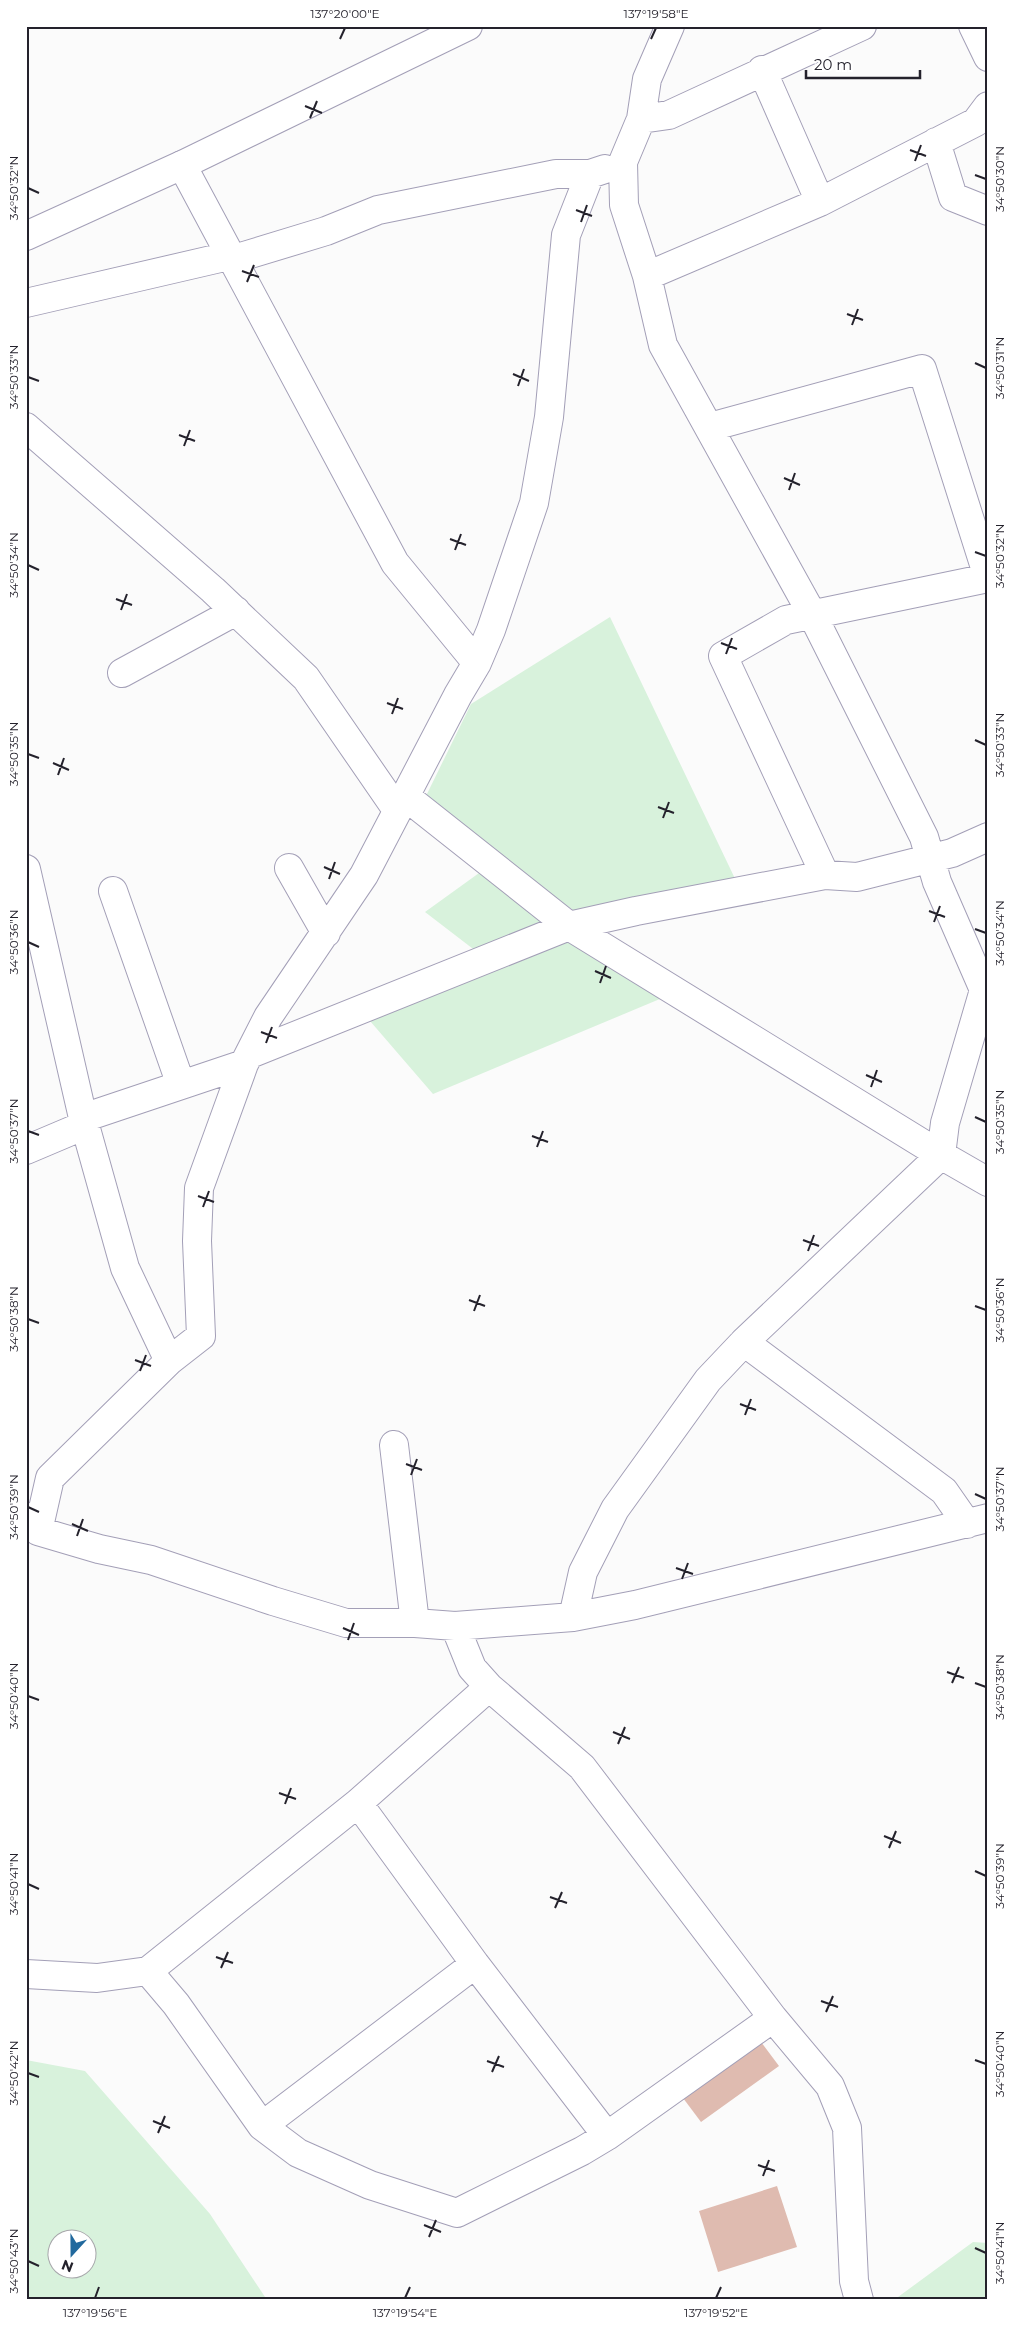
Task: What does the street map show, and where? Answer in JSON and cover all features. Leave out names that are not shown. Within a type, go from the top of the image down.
[{"type":"street","points":[[26,236],[182,164],[468,26]]},
{"type":"street","points":[[572,1616],[583,1572],[615,1509],[708,1380],[744,1342],[941,1155],[945,1123],[984,990],[937,882],[924,837],[812,614],[663,345],[648,276],[624,204],[623,162],[641,119],[648,79],[670,26]]},
{"type":"street","points":[[641,119],[669,115],[762,70],[862,26]]},
{"type":"street","points":[[973,26],[988,57]]},
{"type":"street","points":[[762,70],[820,202]]},
{"type":"street","points":[[648,276],[820,202],[976,122],[988,106]]},
{"type":"street","points":[[936,142],[953,197],[988,211]]},
{"type":"street","points":[[26,303],[233,257],[326,230],[378,210],[556,174],[590,174],[623,162]]},
{"type":"street","points":[[182,164],[395,562],[477,662]]},
{"type":"street","points":[[590,174],[566,235],[549,416],[534,502],[491,630],[477,662],[364,875],[326,934],[268,1017],[247,1059],[199,1188],[197,1241],[201,1336],[169,1361],[50,1478],[30,1528],[100,1549],[151,1560],[273,1601],[346,1623],[415,1623],[455,1626],[572,1616],[635,1605],[977,1521]]},
{"type":"street","points":[[710,427],[922,369],[988,577],[786,620],[723,656],[825,875]]},
{"type":"street","points":[[26,427],[236,611],[306,678],[401,803],[569,926],[988,1182]]},
{"type":"street","points":[[122,672],[236,611]]},
{"type":"street","points":[[26,1150],[84,1122],[247,1059],[569,926],[825,875],[857,877],[952,854],[988,838]]},
{"type":"street","points":[[289,868],[326,934]]},
{"type":"street","points":[[26,869],[84,1122],[124,1268],[169,1361]]},
{"type":"street","points":[[113,891],[181,1085]]},
{"type":"street","points":[[744,1342],[944,1491],[977,1521]]},
{"type":"street","points":[[394,1445],[415,1623]]},
{"type":"street","points":[[455,1626],[472,1668],[489,1687],[582,1767],[773,2018],[830,2086],[847,2128],[854,2281],[859,2300]]},
{"type":"street","points":[[26,1974],[97,1978],[148,1971],[358,1803],[489,1687]]},
{"type":"street","points":[[358,1803],[475,1964],[608,2136]]},
{"type":"street","points":[[262,2126],[475,1964]]},
{"type":"street","points":[[148,1971],[176,2004],[262,2126],[298,2153],[370,2185],[457,2213],[582,2152],[608,2136],[773,2018]]},
{"type":"green space","points":[[610,617],[739,887],[579,914],[432,812],[426,796],[471,704]]},
{"type":"green space","points":[[486,868],[558,925],[481,955],[425,912]]},
{"type":"green space","points":[[576,933],[667,996],[433,1094],[364,1014]]},
{"type":"green space","points":[[26,2060],[85,2071],[210,2214],[267,2300],[26,2300]]},
{"type":"green space","points":[[973,2242],[988,2243],[988,2300],[898,2300],[898,2297]]},
{"type":"building","points":[[749,2026],[779,2066],[701,2122],[671,2082]]},
{"type":"building","points":[[777,2186],[797,2247],[718,2272],[699,2211]]}]
